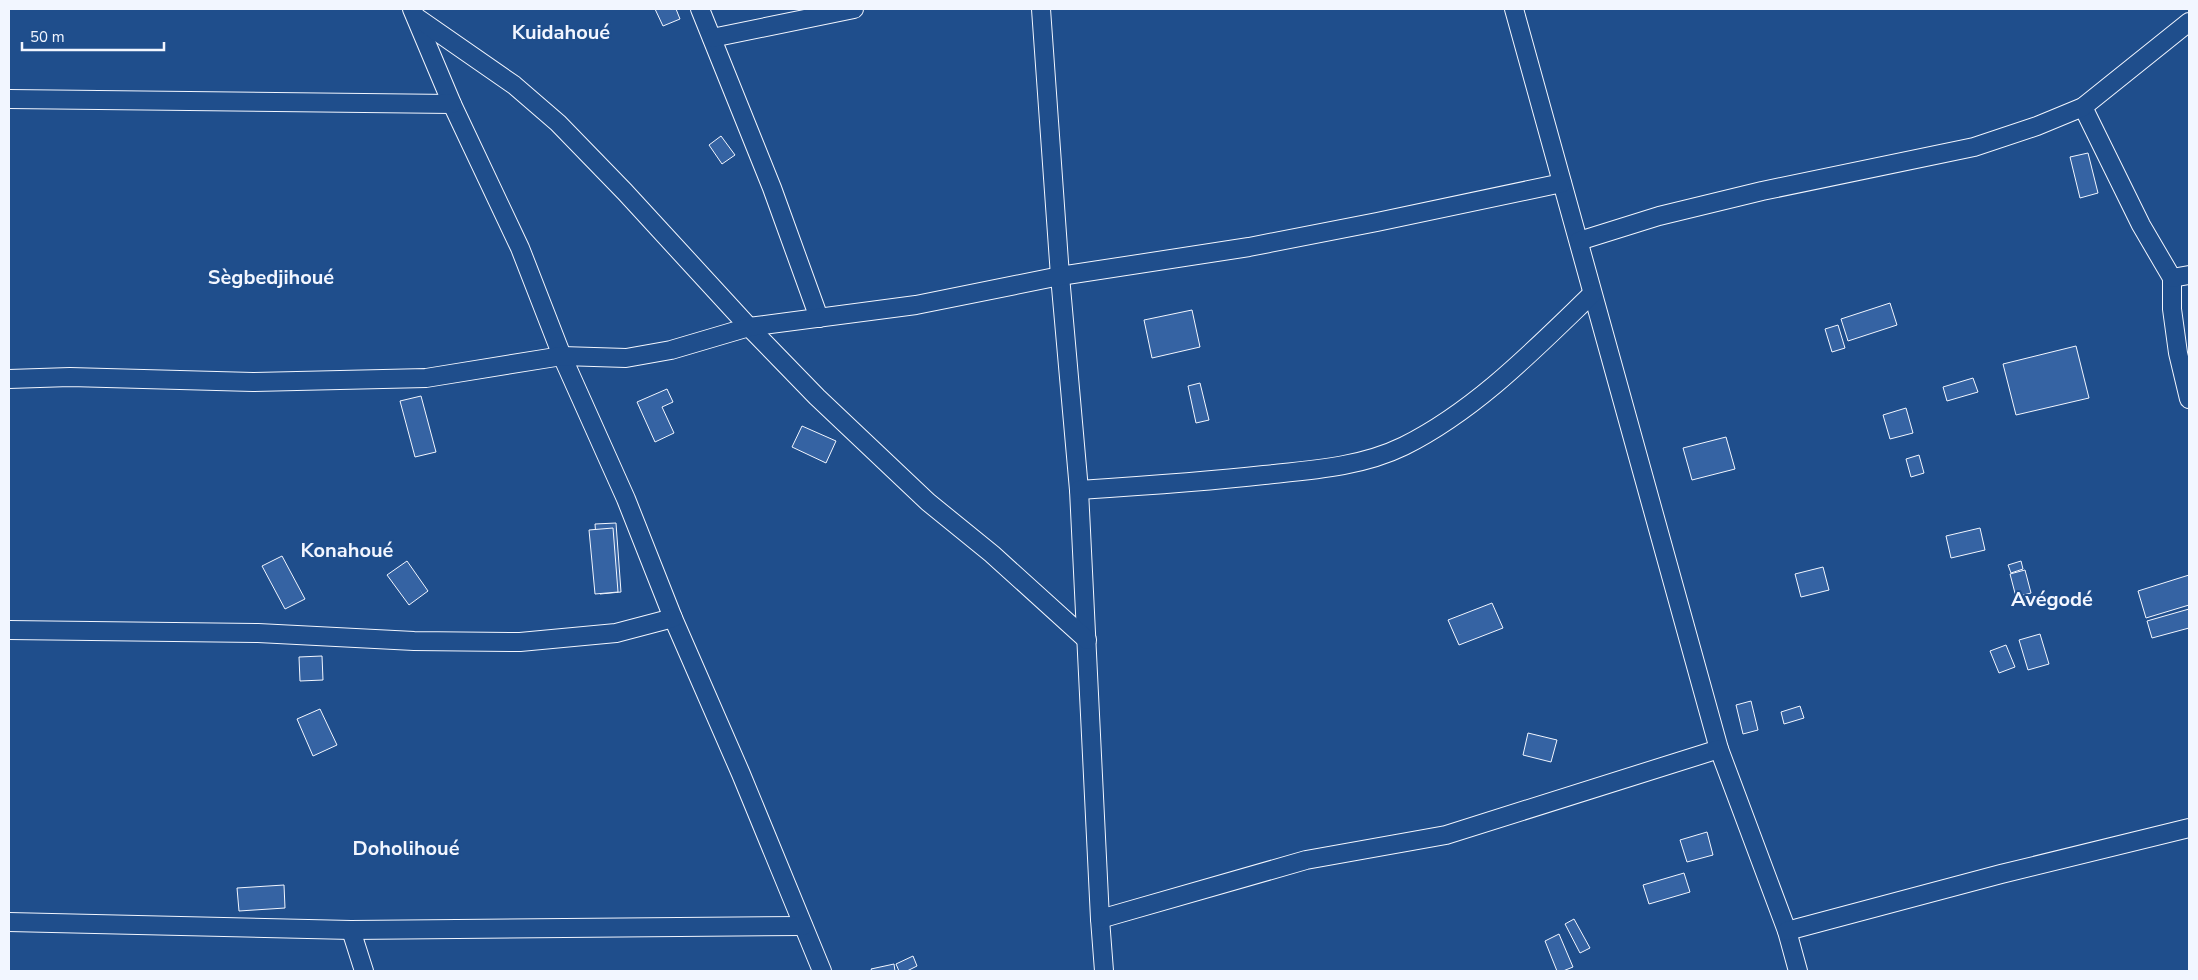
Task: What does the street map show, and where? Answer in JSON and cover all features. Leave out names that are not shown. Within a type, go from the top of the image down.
[{"type":"street","points":[[700,9],[772,188],[819,318]]},
{"type":"street","points":[[712,38],[854,9]]},
{"type":"street","points":[[1041,9],[1060,276],[1079,490],[1104,971]]},
{"type":"street","points":[[1514,9],[1719,749],[1787,931],[1798,971]]},
{"type":"street","points":[[414,13],[452,104],[520,248],[562,356],[626,499],[673,618],[741,774],[822,971]]},
{"type":"street","points":[[414,13],[514,85],[558,123],[625,192],[749,328],[817,397],[928,502],[992,554],[1087,640]]},
{"type":"street","points":[[1579,241],[1659,216],[1762,191],[1974,147],[2037,126],[2083,107],[2189,22]]},
{"type":"street","points":[[9,99],[452,104]]},
{"type":"street","points":[[2083,107],[2141,225],[2181,277],[2172,309],[2178,353],[2189,399]]},
{"type":"street","points":[[9,378],[70,377],[253,382],[426,378],[562,356],[626,358],[671,350],[749,328],[916,305],[1060,276],[1249,247],[1562,183]]},
{"type":"street","points":[[1079,490],[1207,481],[1346,466],[1403,446],[1453,417],[1525,358],[1592,294]]},
{"type":"street","points":[[9,630],[228,632],[414,641],[520,642],[616,633],[673,618]]},
{"type":"street","points":[[1100,918],[1306,860],[1446,835],[1719,749]]},
{"type":"street","points":[[1787,931],[2189,828]]},
{"type":"street","points":[[9,922],[351,930],[803,926]]},
{"type":"street","points":[[351,930],[364,971]]},
{"type":"building","points":[[655,9],[676,9],[680,19],[663,26]]},
{"type":"building","points":[[721,136],[735,155],[722,164],[709,145]]},
{"type":"building","points":[[2088,153],[2098,193],[2080,198],[2070,157]]},
{"type":"building","points":[[1890,303],[1897,325],[1848,341],[1841,319]]},
{"type":"building","points":[[1192,310],[1200,347],[1152,358],[1144,320]]},
{"type":"building","points":[[1838,325],[1845,348],[1832,352],[1825,329]]},
{"type":"building","points":[[2076,346],[2089,398],[2016,415],[2003,364]]},
{"type":"building","points":[[1973,378],[1978,392],[1947,401],[1943,387]]},
{"type":"building","points":[[1200,383],[1209,420],[1196,423],[1188,386]]},
{"type":"building","points":[[667,389],[673,402],[662,407],[674,433],[655,442],[637,402]]},
{"type":"building","points":[[421,396],[436,452],[415,457],[400,401]]},
{"type":"building","points":[[1906,408],[1913,433],[1890,439],[1883,415]]},
{"type":"building","points":[[802,426],[836,441],[826,463],[792,447]]},
{"type":"building","points":[[1726,437],[1735,469],[1692,480],[1683,448]]},
{"type":"building","points":[[1919,455],[1924,473],[1911,477],[1906,459]]},
{"type":"building","points":[[616,523],[621,592],[600,594],[595,524]]},
{"type":"building","points":[[613,528],[618,592],[595,594],[589,530]]},
{"type":"building","points":[[1980,528],[1985,550],[1951,558],[1946,536]]},
{"type":"building","points":[[282,556],[305,599],[285,609],[262,566]]},
{"type":"building","points":[[407,561],[428,591],[409,605],[387,575]]},
{"type":"building","points":[[2021,561],[2023,569],[2011,573],[2008,565]]},
{"type":"building","points":[[1823,567],[1829,590],[1801,597],[1795,574]]},
{"type":"building","points":[[2025,570],[2031,593],[2016,597],[2010,574]]},
{"type":"building","points":[[2189,575],[2189,605],[2146,618],[2138,591]]},
{"type":"building","points":[[1492,603],[1503,628],[1459,645],[1448,620]]},
{"type":"building","points":[[2189,609],[2189,628],[2152,638],[2147,621]]},
{"type":"building","points":[[2040,634],[2049,664],[2028,670],[2019,640]]},
{"type":"building","points":[[2006,645],[2015,667],[1999,673],[1990,651]]},
{"type":"building","points":[[322,656],[323,680],[300,681],[299,657]]},
{"type":"building","points":[[1751,701],[1758,730],[1743,734],[1736,705]]},
{"type":"building","points":[[1800,706],[1804,718],[1784,724],[1781,712]]},
{"type":"building","points":[[320,709],[337,745],[313,756],[297,719]]},
{"type":"building","points":[[1528,733],[1557,740],[1551,762],[1523,755]]},
{"type":"building","points":[[1707,832],[1713,855],[1687,862],[1680,840]]},
{"type":"building","points":[[1684,873],[1690,892],[1649,904],[1643,885]]},
{"type":"building","points":[[284,885],[285,908],[239,911],[237,888]]},
{"type":"building","points":[[1574,919],[1590,948],[1580,953],[1565,924]]},
{"type":"building","points":[[1559,934],[1573,967],[1563,971],[1557,971],[1545,941]]},
{"type":"building","points":[[913,956],[917,966],[907,971],[899,971],[896,964]]},
{"type":"building","points":[[894,964],[895,971],[872,971],[871,969]]},
{"type":"district","name":"Kuidahoué","points":[[561,32]]},
{"type":"district","name":"Sègbedjihoué","points":[[271,277]]},
{"type":"district","name":"Konahoué","points":[[347,550]]},
{"type":"district","name":"Avégodé","points":[[2052,599]]},
{"type":"district","name":"Doholihoué","points":[[406,848]]}]
